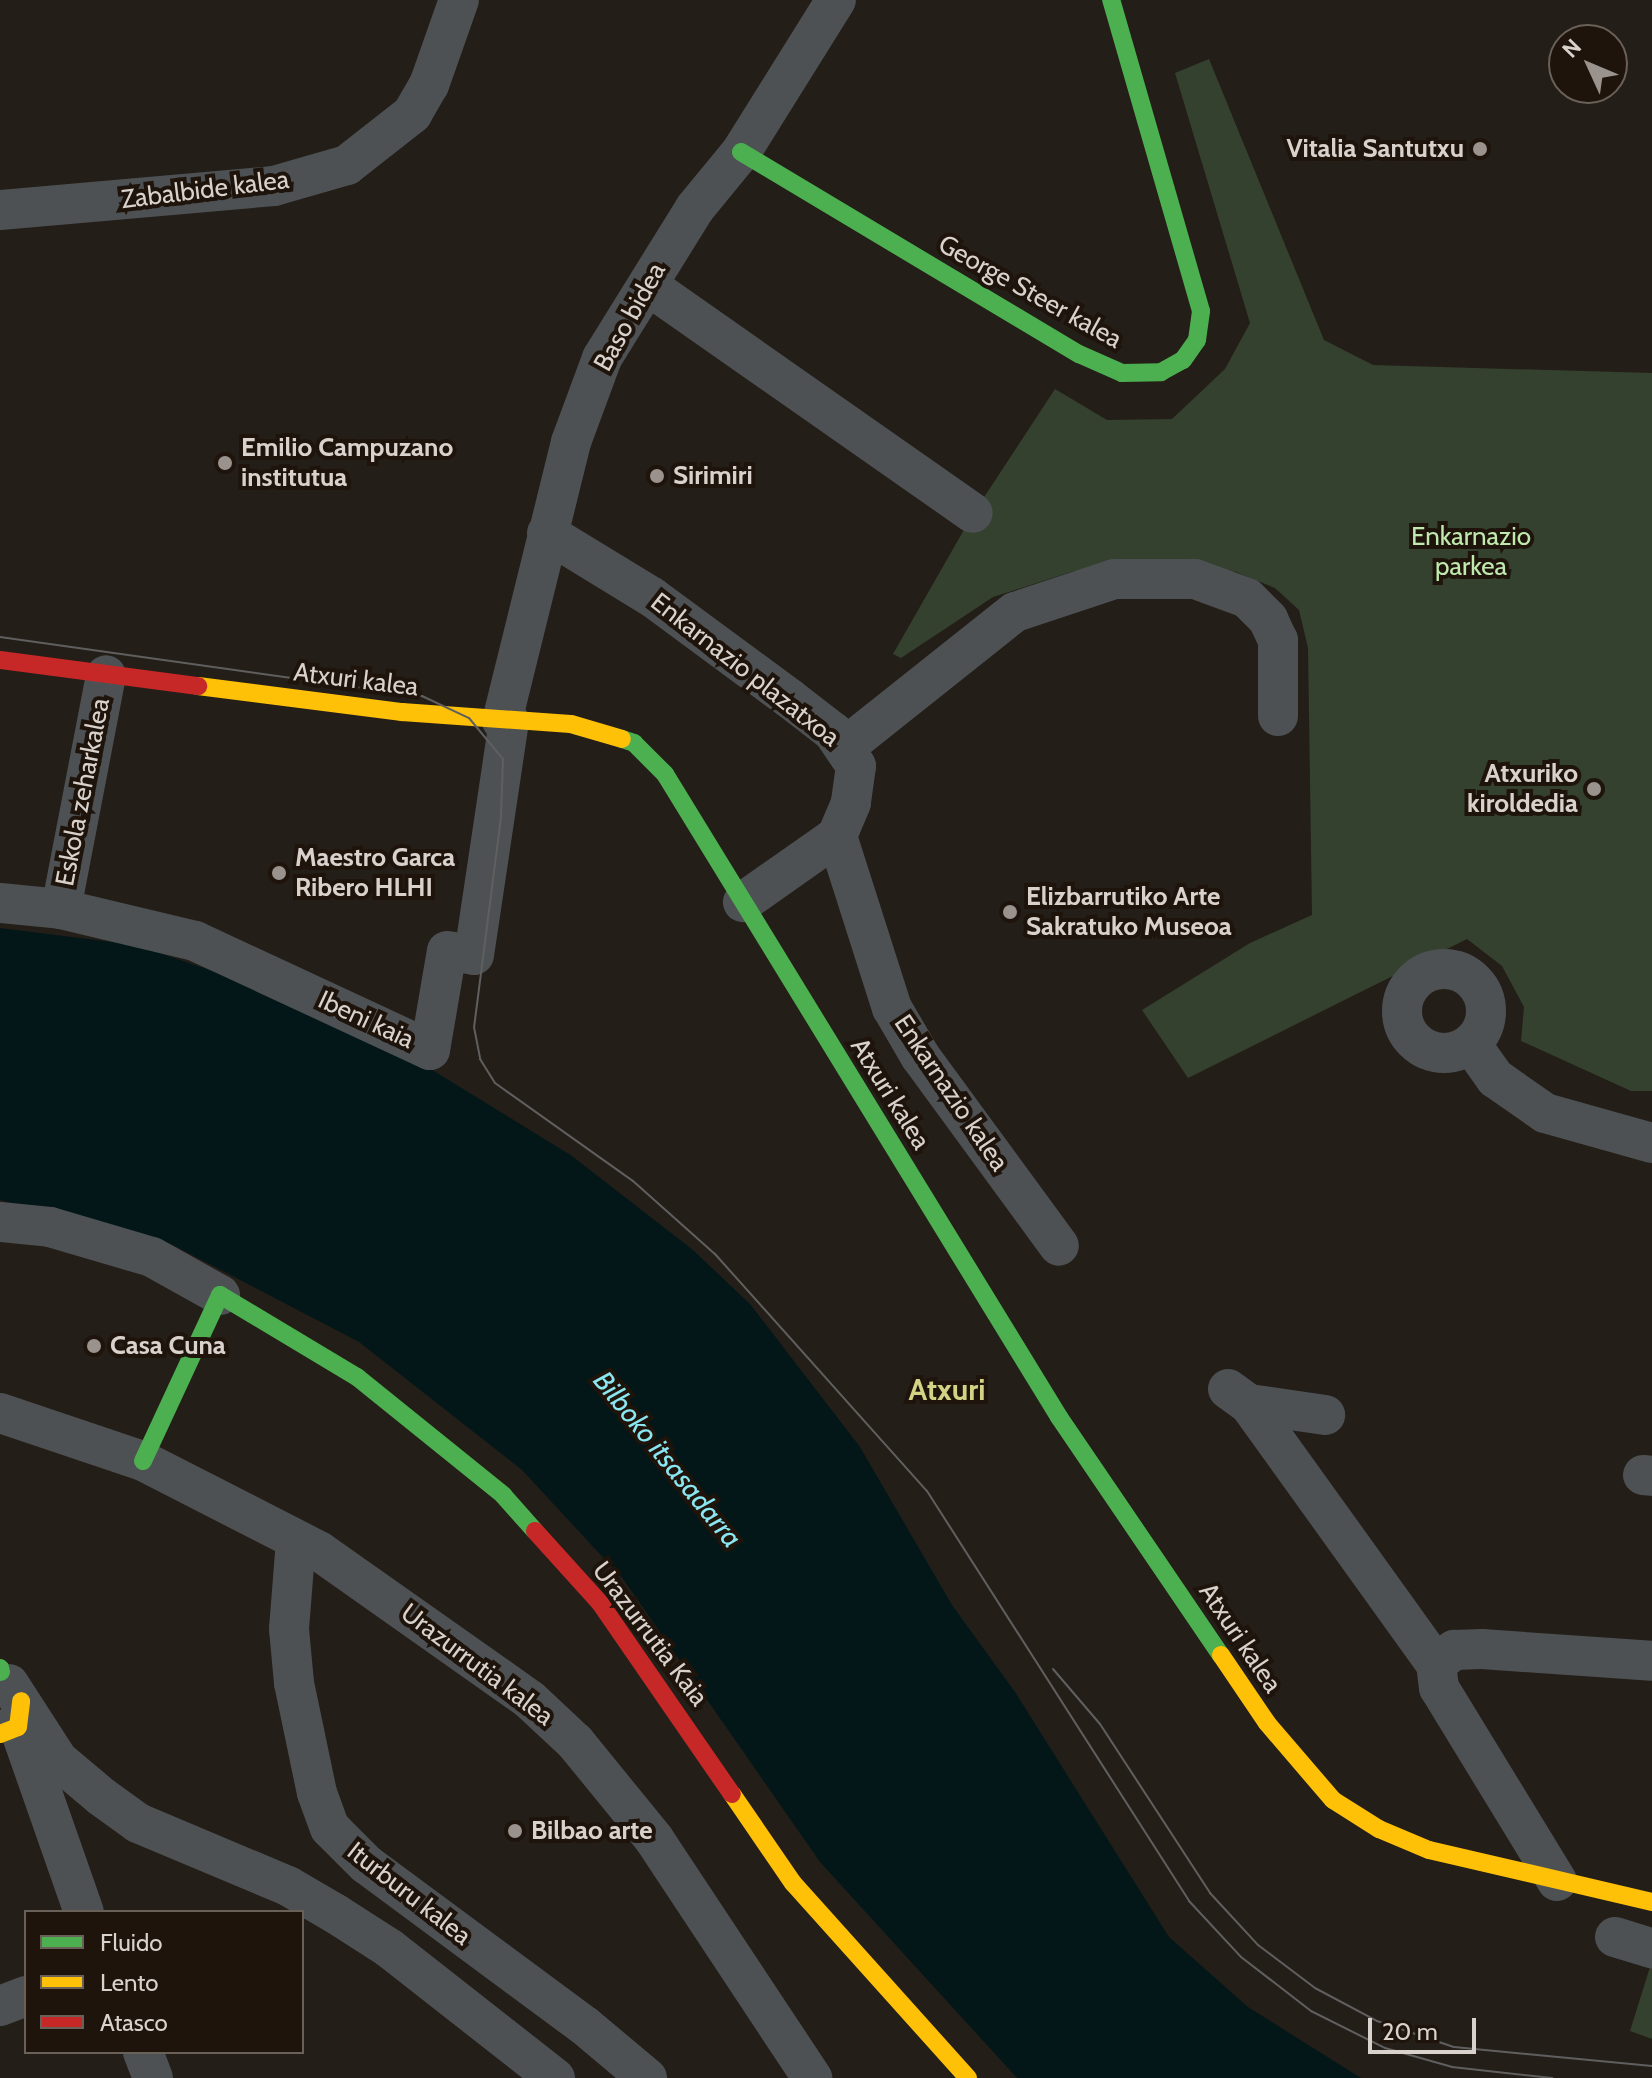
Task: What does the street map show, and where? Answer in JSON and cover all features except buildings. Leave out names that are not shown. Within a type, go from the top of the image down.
[{"type":"street","name":"Zabalbide kalea","points":[[0,210],[274,186],[347,165],[412,114],[429,85],[459,0]]},
{"type":"street","name":"Baso bidea","points":[[505,721],[547,533],[602,358],[695,208],[741,152],[836,0]]},
{"type":"street","name":"George Steer kalea","points":[[741,152],[1079,354],[1122,373],[1161,372],[1183,360],[1197,340],[1201,311],[1111,0]]},
{"type":"street","name":"Baso bidea","points":[[663,296],[973,513]]},
{"type":"street","name":"Enkarnazio plazatxoa","points":[[547,533],[652,597],[807,712],[845,747],[856,766],[851,803],[837,836]]},
{"type":"street","points":[[845,747],[1015,612],[1114,579],[1195,579],[1247,598],[1268,619],[1278,640],[1278,716]]},
{"type":"street","name":"Atxuri kalea","points":[[0,660],[505,721],[586,727],[634,743],[665,774],[1059,1417],[1267,1723],[1333,1800],[1379,1829],[1453,1857],[1652,1902]]},
{"type":"street","name":"Eskola zeharkalea","points":[[61,909],[106,675]]},
{"type":"street","name":"Ibeni kaia","points":[[0,903],[61,909],[195,941],[430,1050],[447,951],[474,955],[505,721]]},
{"type":"street","points":[[743,902],[837,836]]},
{"type":"street","name":"Enkarnazio kalea","points":[[837,836],[892,1008],[920,1056],[1059,1246]]},
{"type":"street","points":[[1471,1044],[1495,1078],[1545,1113],[1652,1143]]},
{"type":"street","points":[[0,1222],[50,1227],[152,1257],[220,1295],[143,1461]]},
{"type":"street","name":"Urazurrutia Kaia","points":[[220,1295],[357,1377],[503,1495],[600,1603],[793,1883],[968,2078]]},
{"type":"street","points":[[1325,1415],[1238,1397],[1436,1664],[1439,1688],[1557,1881]]},
{"type":"street","name":"Urazurrutia kalea","points":[[0,1413],[143,1461],[296,1540],[466,1653],[575,1742],[654,1839],[812,2078]]},
{"type":"street","name":"Iturburu kalea","points":[[296,1540],[289,1629],[294,1683],[317,1793],[330,1828],[366,1864],[585,2026],[647,2078]]},
{"type":"street","points":[[1436,1664],[1454,1650],[1482,1649],[1652,1661]]},
{"type":"street","points":[[8,1700],[83,1910]]},
{"type":"street","points":[[8,1700],[58,1760],[138,1823],[288,1886],[319,1914],[389,1948],[555,2078]]},
{"type":"street","points":[[0,2006],[24,1997]]},
{"type":"street","points":[[144,2054],[153,2078]]},
{"type":"green space","name":"Enkarnazio parkea","points":[[1209,59],[1324,340],[1373,365],[1652,373],[1652,1091],[1631,1091],[1521,1041],[1524,1007],[1502,966],[1467,939],[1188,1078],[1142,1010],[1250,943],[1312,915],[1308,648],[1299,610],[1275,588],[1236,572],[1189,563],[1122,562],[1071,572],[993,597],[901,658],[893,654],[973,514],[1055,389],[1107,420],[1172,419],[1225,369],[1250,323],[1175,73]]},
{"type":"green space","points":[[1652,1968],[1652,2039],[1630,2031]]},
{"type":"water","name":"Bilboko itsasadarra","points":[[0,928],[136,945],[236,979],[421,1063],[572,1156],[693,1250],[750,1304],[860,1447],[952,1605],[1015,1692],[1169,1937],[1248,2007],[1361,2078],[1017,2078],[820,1862],[623,1579],[522,1470],[359,1342],[171,1244],[0,1200]]},
{"type":"tram line","points":[[0,637],[422,696],[469,718],[503,759],[501,817],[474,1027],[480,1059],[495,1083],[633,1181],[715,1254],[927,1491],[1189,1901],[1241,1957],[1311,2011],[1385,2048],[1452,2067],[1552,2078]]},
{"type":"tram line","points":[[1053,1669],[1100,1724],[1210,1893],[1258,1945],[1315,1988],[1377,2021],[1454,2047],[1652,2066]]},
{"type":"traffic: fast","points":[[741,152],[1079,354],[1122,373],[1161,372],[1183,360],[1197,340],[1201,311],[1111,0]]},
{"type":"traffic: fast","points":[[622,739],[634,743],[665,774],[1059,1417],[1221,1655]]},
{"type":"traffic: fast","points":[[143,1461],[220,1295],[357,1377],[503,1495],[535,1531]]},
{"type":"traffic: fast","points":[[0,1668],[1,1672]]},
{"type":"traffic: slow","points":[[198,686],[402,712],[571,724],[622,739]]},
{"type":"traffic: slow","points":[[1221,1655],[1267,1723],[1333,1800],[1379,1829],[1429,1850],[1652,1902]]},
{"type":"traffic: slow","points":[[0,1734],[18,1727],[21,1701]]},
{"type":"traffic: slow","points":[[732,1794],[793,1883],[968,2078]]},
{"type":"traffic: jam","points":[[0,660],[198,686]]},
{"type":"traffic: jam","points":[[535,1531],[600,1603],[732,1794]]},
{"type":"place","name":"Vitalia Santutxu","points":[[1480,149]]},
{"type":"place","name":"Emilio Campuzano institutua","points":[[225,463]]},
{"type":"place","name":"Sirimiri","points":[[657,476]]},
{"type":"place","name":"Atxuriko kiroldedia","points":[[1594,789]]},
{"type":"place","name":"Maestro Garca Ribero HLHI","points":[[279,873]]},
{"type":"place","name":"Elizbarrutiko Arte Sakratuko Museoa","points":[[1010,912]]},
{"type":"place","name":"Casa Cuna","points":[[94,1346]]},
{"type":"place","name":"Bilbao arte","points":[[515,1831]]},
{"type":"district","name":"Atxuri","points":[[947,1390]]}]
